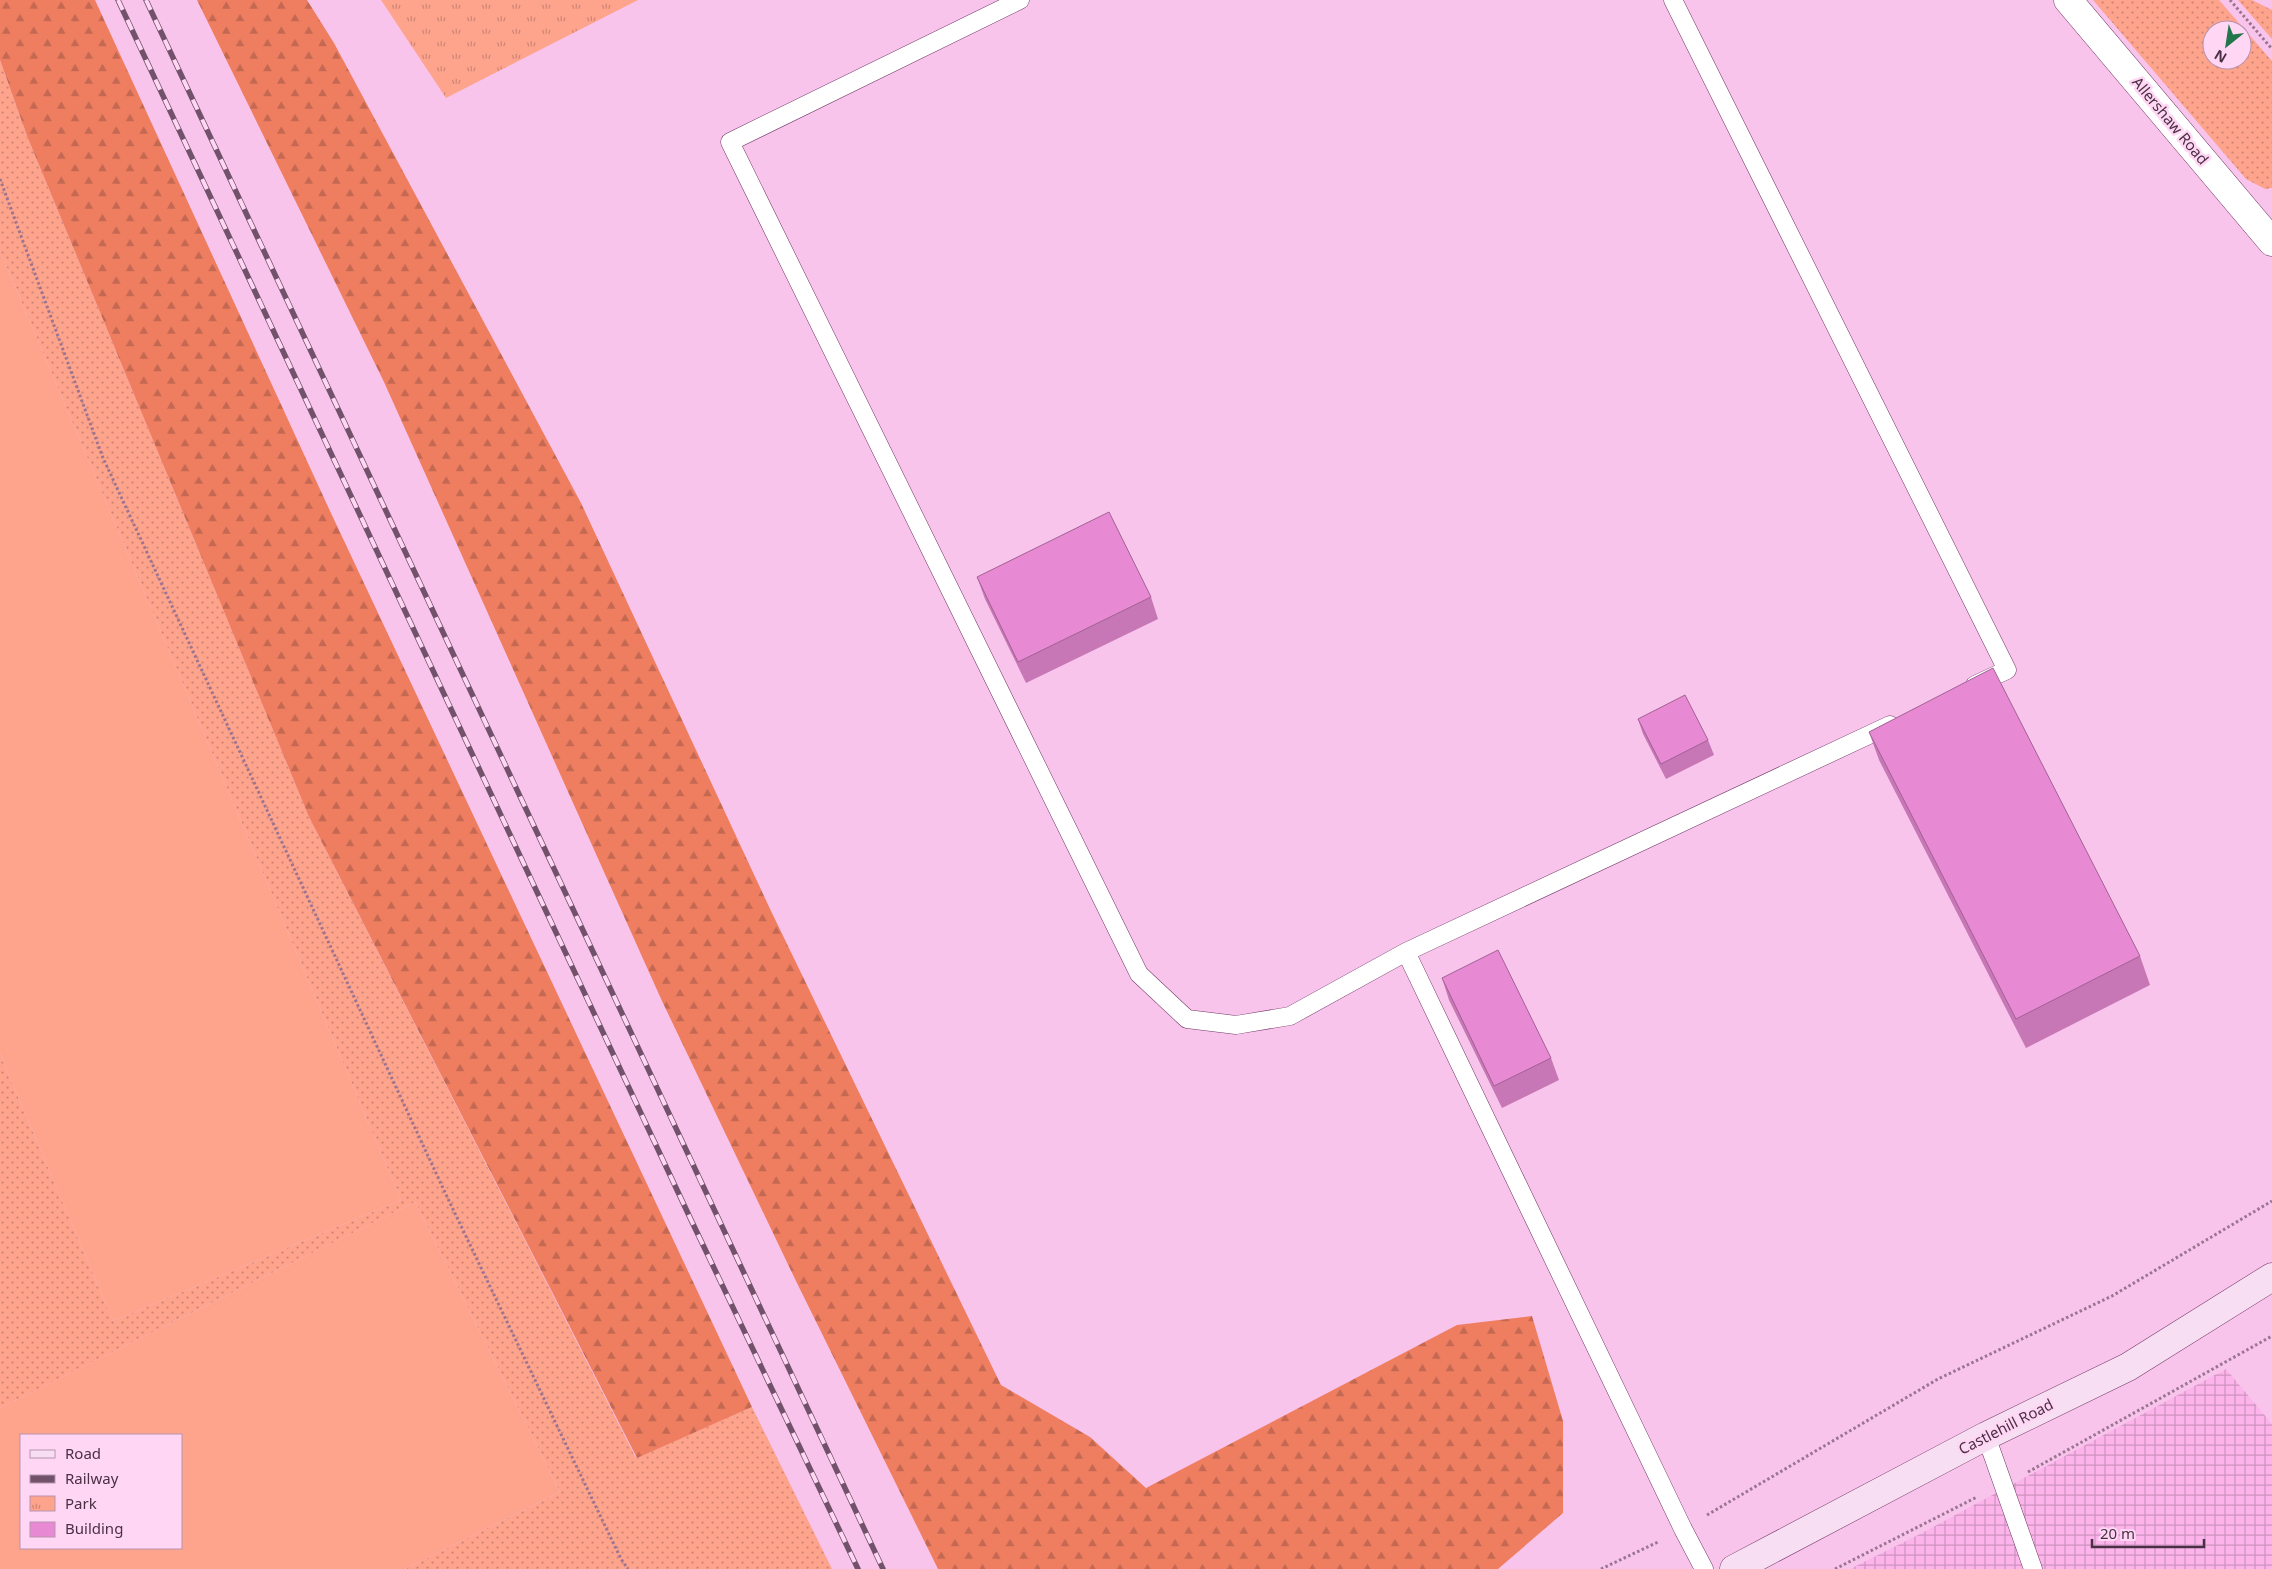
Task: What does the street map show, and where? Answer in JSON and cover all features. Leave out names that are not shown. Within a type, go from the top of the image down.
[{"type":"main road","name":"Castlehill Road","points":[[1734,1569],[1986,1436],[2128,1367],[2272,1277]]},
{"type":"street","name":"Allershaw Road","points":[[2068,0],[2272,242]]},
{"type":"lane","points":[[1020,0],[730,142],[1138,974],[1187,1019],[1236,1025],[1290,1016],[1406,952],[1908,716]]},
{"type":"lane","points":[[1673,0],[2008,670],[1962,691]]},
{"type":"lane","points":[[1406,952],[1683,1529],[1704,1569]]},
{"type":"lane","points":[[1986,1436],[2033,1569]]},
{"type":"path","points":[[2230,0],[2272,49]]},
{"type":"path","points":[[0,180],[103,458],[449,1202],[621,1559],[628,1569]]},
{"type":"path","points":[[1601,1569],[1683,1529],[1938,1379],[2112,1296],[2272,1201]]},
{"type":"path","points":[[1834,1569],[1925,1522],[2004,1485],[2272,1336]]},
{"type":"shaded area","points":[[2226,1369],[2272,1424],[2272,1569],[1850,1569],[1922,1533]]},
{"type":"green space","points":[[0,0],[95,0],[330,511],[752,1407],[637,1458],[309,817],[27,136],[0,60]]},
{"type":"green space","points":[[197,0],[307,0],[334,43],[581,503],[771,911],[1001,1385],[1090,1437],[1146,1488],[1457,1325],[1532,1316],[1563,1421],[1563,1513],[1498,1569],[938,1569],[795,1279],[662,1001],[384,382]]},
{"type":"green space","points":[[381,0],[638,0],[446,98]]},
{"type":"green space","points":[[2093,0],[2219,0],[2236,20],[2202,20],[2202,70],[2252,70],[2252,38],[2272,61],[2272,188],[2265,189],[2246,179]]},
{"type":"green space","points":[[2238,0],[2252,0],[2272,10],[2272,39]]},
{"type":"green space","points":[[0,60],[27,136],[309,817],[636,1458],[752,1407],[832,1569],[405,1569],[560,1492],[415,1202],[0,1408],[0,1054],[113,1321],[401,1200],[0,251]]},
{"type":"green space","points":[[0,251],[401,1200],[113,1321],[0,1054]]},
{"type":"green space","points":[[415,1202],[560,1492],[405,1569],[0,1569],[0,1408]]},
{"type":"building","points":[[1109,512],[1151,597],[1018,662],[977,577]]},
{"type":"building","points":[[1993,668],[2140,956],[2016,1019],[1869,732]]},
{"type":"building","points":[[1685,695],[1708,740],[1661,764],[1638,719]]},
{"type":"building","points":[[1498,950],[1551,1058],[1494,1086],[1442,978]]},
{"type":"railway","points":[[118,0],[693,1224],[858,1569]]},
{"type":"railway","points":[[146,0],[883,1569]]}]
